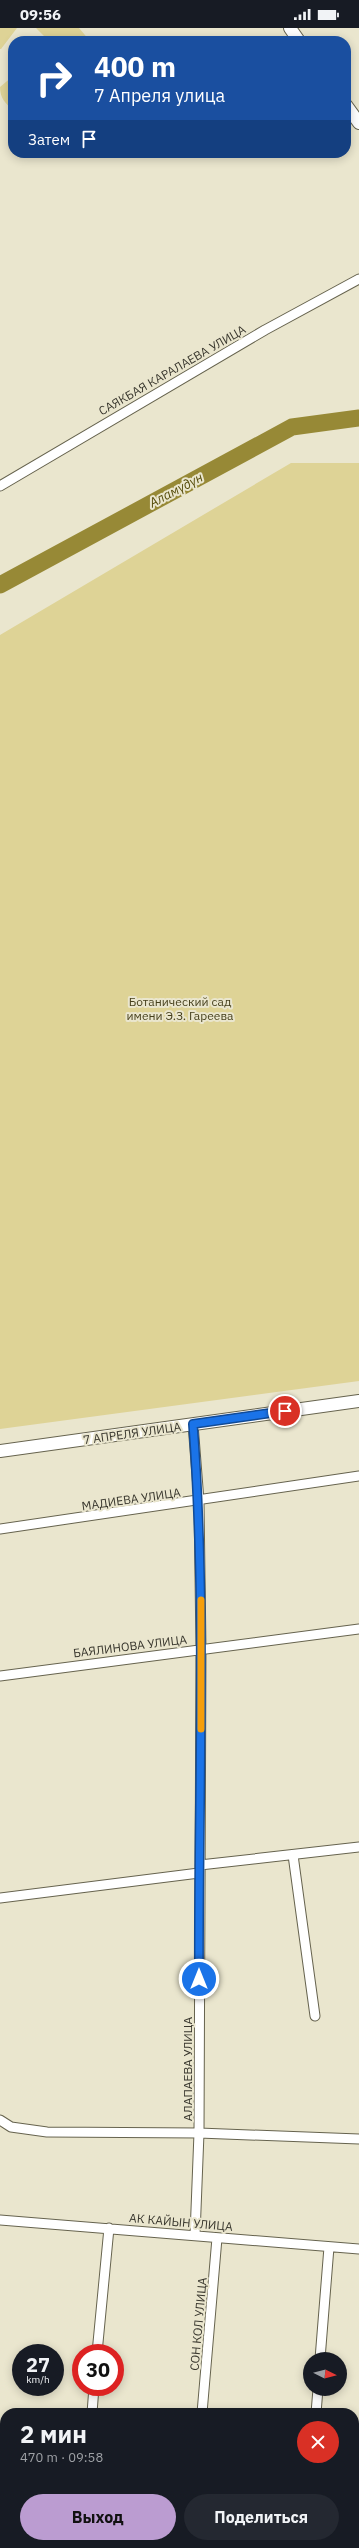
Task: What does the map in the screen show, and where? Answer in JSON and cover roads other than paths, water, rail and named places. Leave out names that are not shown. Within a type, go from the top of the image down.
[{"type":"main road","points":[[351,112],[359,123]]},
{"type":"main road","name":"7 АПРЕЛЯ УЛИЦА","points":[[0,1451],[359,1401]]},
{"type":"street","name":"САЯКБАЯ КАРАЛАЕВА УЛИЦА","points":[[0,486],[265,330],[359,279]]},
{"type":"street","name":"АЛАПАЕВА УЛИЦА","points":[[193,1424],[199,1501],[202,1649],[199,2133],[195,2235]]},
{"type":"street","name":"МАДИЕВА УЛИЦА","points":[[0,1529],[199,1501],[359,1476]]},
{"type":"street","name":"БАЯЛИНОВА УЛИЦА","points":[[0,1676],[359,1629]]},
{"type":"street","points":[[0,1898],[200,1870],[293,1855],[359,1847]]},
{"type":"street","points":[[293,1855],[315,2016]]},
{"type":"street","points":[[0,2118],[11,2127],[47,2132],[199,2133],[359,2139]]},
{"type":"street","name":"АК КАЙЫН УЛИЦА","points":[[0,2220],[359,2249]]},
{"type":"street","points":[[98,2344],[109,2228]]},
{"type":"street","name":"СОН КОЛ УЛИЦА","points":[[202,2408],[217,2238]]},
{"type":"street","points":[[321,2352],[330,2247]]},
{"type":"street","points":[[92,2408],[93,2396]]},
{"type":"street","points":[[316,2408],[317,2396]]},
{"type":"waterway","name":"Аламүдүн","points":[[0,585],[292,427],[359,418]]},
{"type":"park label","name":"Ботанический сад имени Э.З. Гареева","points":[[180,1008]]}]
